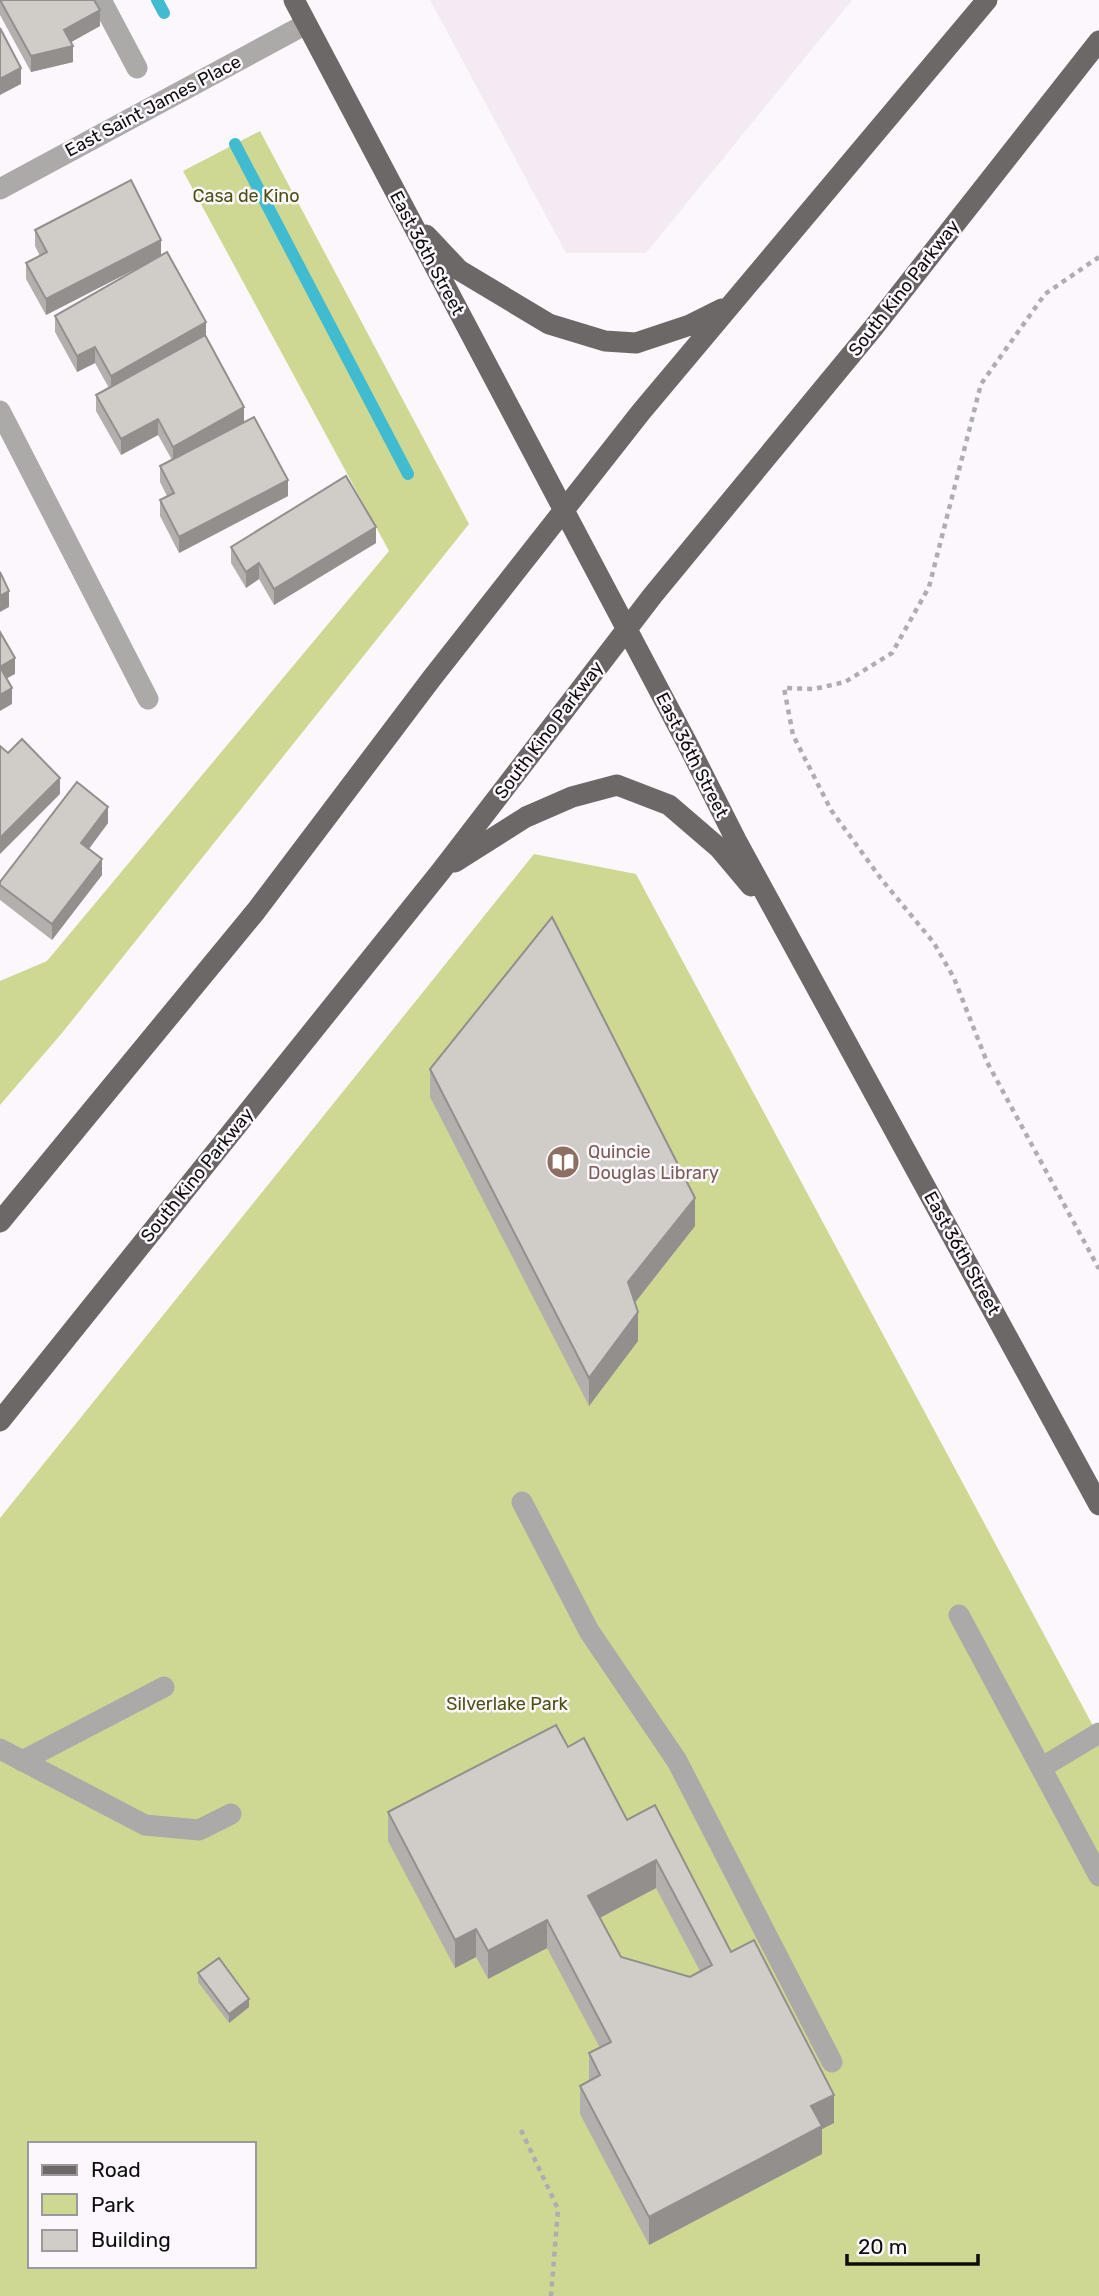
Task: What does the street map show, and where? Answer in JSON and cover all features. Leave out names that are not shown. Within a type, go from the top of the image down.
[{"type":"main road","name":"East 36th Street","points":[[294,0],[780,920],[1099,1505]]},
{"type":"main road","points":[[0,1222],[256,911],[432,678],[641,412],[987,0]]},
{"type":"main road","name":"South Kino Parkway","points":[[0,1421],[441,871],[626,629],[874,327],[1099,41]]},
{"type":"main road","points":[[407,214],[460,270],[549,324],[605,341],[636,343],[690,325],[731,305]]},
{"type":"main road","points":[[441,871],[526,817],[572,797],[617,785],[669,805],[719,848],[780,920]]},
{"type":"street","points":[[101,0],[137,68]]},
{"type":"street","name":"East Saint James Place","points":[[0,189],[306,24]]},
{"type":"street","points":[[0,411],[148,699]]},
{"type":"street","points":[[522,1502],[589,1632],[677,1761],[832,2062]]},
{"type":"street","points":[[959,1615],[1099,1876]]},
{"type":"street","points":[[22,1761],[164,1687]]},
{"type":"street","points":[[1041,1768],[1099,1733]]},
{"type":"street","points":[[0,1749],[145,1825],[199,1830],[232,1814]]},
{"type":"path","points":[[1099,257],[1045,295],[981,384],[929,587],[892,653],[845,682],[814,689],[784,688],[793,735],[831,810],[882,880],[934,943],[954,978],[987,1062],[1099,1269]]},
{"type":"path","points":[[521,2130],[558,2209],[551,2296]]},
{"type":"shaded area","points":[[430,0],[852,0],[646,253],[566,253]]},
{"type":"green space","name":"Casa de Kino","points":[[260,131],[469,524],[62,1033],[0,1105],[0,981],[47,961],[389,551],[183,171]]},
{"type":"green space","name":"Silverlake Park","points":[[534,854],[636,874],[1099,1737],[1099,2296],[0,2296],[0,1518]]},
{"type":"building","points":[[0,0],[94,0],[100,10],[64,30],[73,46],[31,56]]},
{"type":"building","points":[[0,28],[21,68],[0,79]]},
{"type":"building","points":[[131,180],[161,240],[46,299],[26,263],[47,252],[35,230]]},
{"type":"building","points":[[167,252],[206,322],[111,376],[95,347],[77,356],[55,316]]},
{"type":"building","points":[[205,335],[244,407],[173,447],[158,419],[121,439],[96,395]]},
{"type":"building","points":[[254,417],[288,480],[179,537],[160,500],[174,493],[160,466]]},
{"type":"building","points":[[346,476],[376,527],[274,589],[259,563],[246,572],[231,547]]},
{"type":"building","points":[[0,572],[9,591],[0,596]]},
{"type":"building","points":[[0,632],[15,658],[0,667]]},
{"type":"building","points":[[0,667],[12,688],[0,695]]},
{"type":"building","points":[[22,739],[60,778],[0,838],[0,746],[8,753]]},
{"type":"building","points":[[77,782],[108,807],[81,843],[102,859],[52,924],[0,885],[0,882]]},
{"type":"building","name":"Quincie Douglas Library","points":[[552,917],[695,1198],[628,1282],[638,1312],[589,1378],[430,1069]]},
{"type":"building","points":[[556,1725],[568,1747],[584,1738],[627,1820],[655,1805],[731,1952],[754,1940],[834,2095],[811,2106],[822,2126],[649,2217],[580,2086],[600,2075],[589,2053],[611,2042],[547,1920],[488,1951],[476,1929],[455,1940],[388,1812]],"holes":[[[656,1860],[712,1965],[690,1977],[621,1957],[588,1896]]]},
{"type":"building","points":[[219,1958],[249,1999],[229,2014],[198,1973]]},
{"type":"waterway","points":[[157,0],[164,13]]},
{"type":"waterway","points":[[235,144],[408,474]]},
{"type":"place","name":"Quincie Douglas Library","points":[[563,1162]]}]
